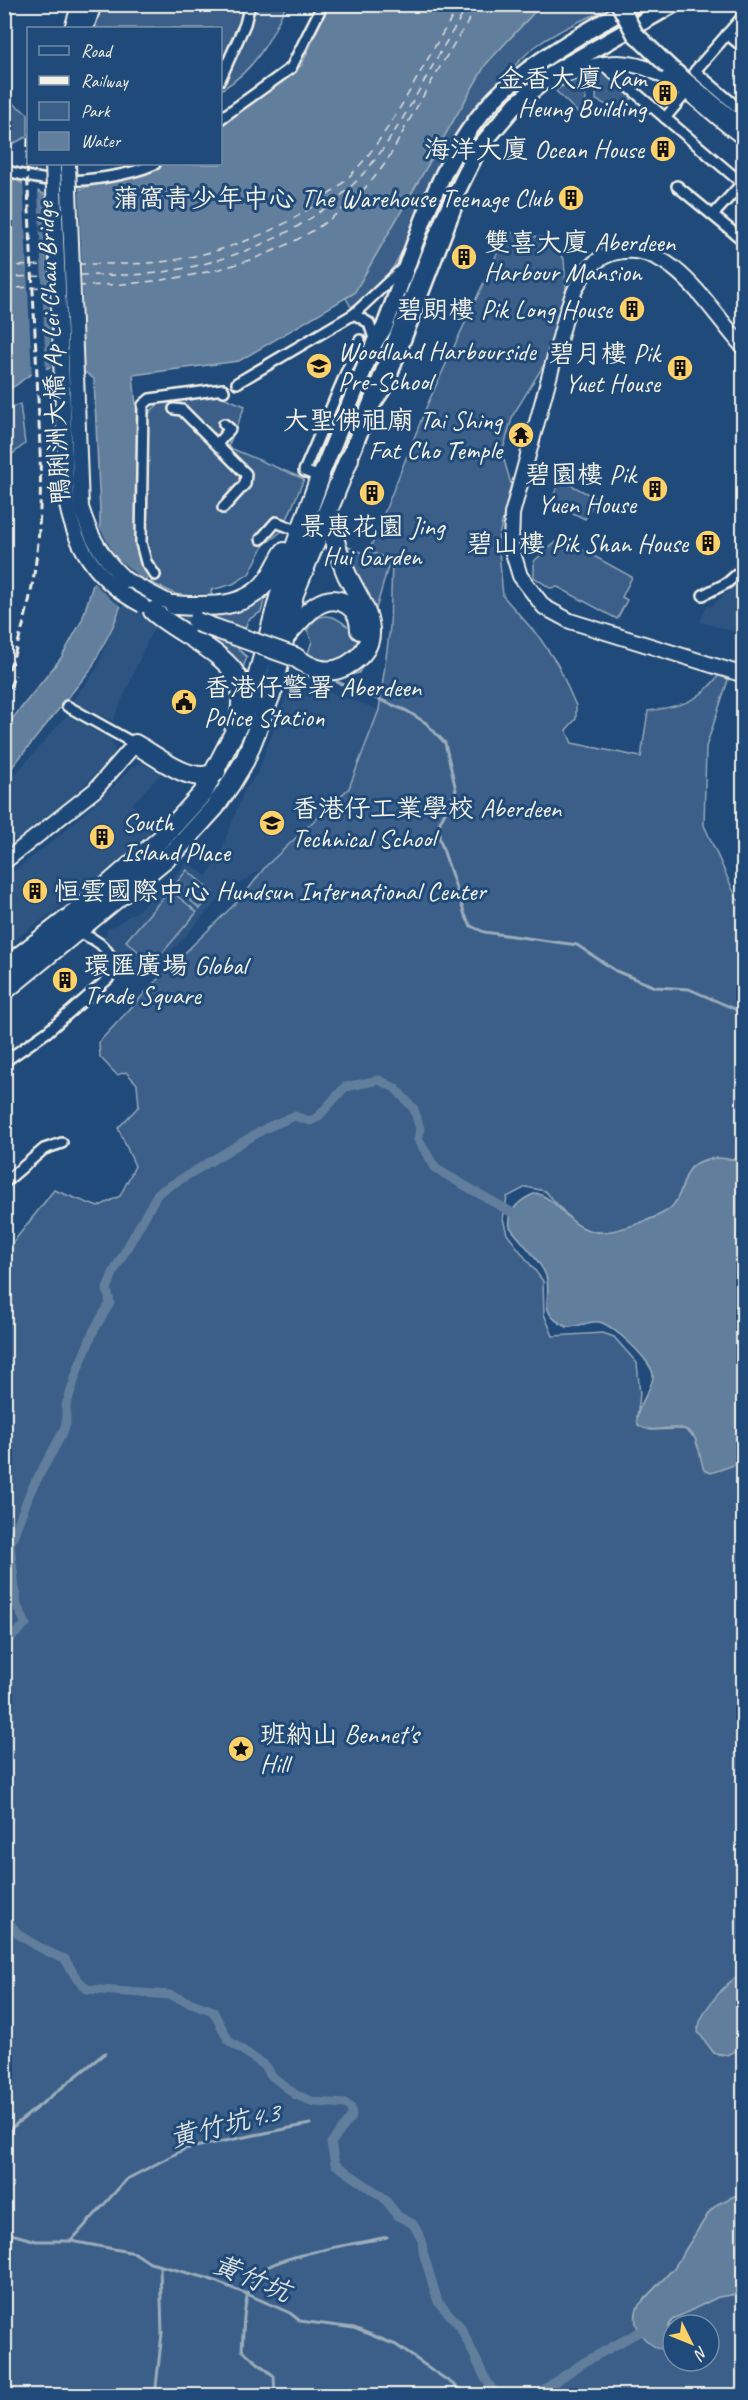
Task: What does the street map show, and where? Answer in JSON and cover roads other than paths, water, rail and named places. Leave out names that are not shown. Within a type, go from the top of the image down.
[{"type":"highway","points":[[4,968],[79,910],[188,813],[216,772],[278,638],[317,531],[327,513],[349,459]]},
{"type":"highway","points":[[4,991],[177,849],[215,807],[245,760],[273,687],[281,589],[299,531],[312,474]]},
{"type":"highway","points":[[177,610],[295,657],[327,661],[345,653],[358,637],[362,613],[336,548],[327,513]]},
{"type":"highway","points":[[153,610],[224,606],[248,597],[261,588],[299,531]]},
{"type":"highway","points":[[278,638],[310,609],[323,602],[337,601],[362,613]]},
{"type":"highway","points":[[153,610],[166,623],[225,661],[237,677],[240,687],[240,721]]},
{"type":"highway","points":[[135,744],[188,773],[207,777],[216,772]]},
{"type":"highway","points":[[188,773],[192,793],[188,813]]},
{"type":"main road","points":[[72,27],[80,4]]},
{"type":"main road","points":[[86,27],[94,4]]},
{"type":"main road","points":[[619,4],[634,34],[744,129]]},
{"type":"main road","points":[[626,4],[639,31],[671,65],[744,122]]},
{"type":"main road","points":[[312,474],[368,341],[384,328],[407,264],[449,163],[481,115],[514,81],[549,53],[635,4]]},
{"type":"main road","points":[[349,459],[445,216],[471,161],[508,112],[542,82],[568,63],[674,4]]},
{"type":"main road","points":[[542,82],[584,68],[617,63],[647,69],[667,77],[744,138]]},
{"type":"main road","name":"鴨脷洲大橋 Ap Lei Chau Bridge","points":[[52,165],[65,484],[69,516],[82,550],[98,572],[124,596],[153,610]]},
{"type":"main road","name":"鴨脷洲大橋 Ap Lei Chau Bridge","points":[[68,165],[81,507],[95,543],[112,566],[126,580],[177,610]]},
{"type":"main road","points":[[744,348],[682,275],[665,260],[643,252],[628,251],[609,255],[593,264],[577,285],[568,308],[516,492],[510,530],[512,553],[519,576],[544,608],[604,633],[744,675]]},
{"type":"main road","points":[[4,862],[88,796],[110,775],[135,744]]},
{"type":"street","points":[[222,76],[245,24],[250,4]]},
{"type":"street","points":[[222,118],[291,68],[323,4]]},
{"type":"street","points":[[744,15],[695,71],[744,113]]},
{"type":"street","points":[[727,34],[744,48]]},
{"type":"street","points":[[603,65],[743,183],[713,215]]},
{"type":"street","points":[[665,118],[687,92]]},
{"type":"street","points":[[4,170],[43,179],[66,181],[138,170],[152,165]]},
{"type":"street","points":[[676,186],[744,241]]},
{"type":"street","points":[[237,383],[354,314],[407,264]]},
{"type":"street","points":[[354,314],[369,323],[368,341]]},
{"type":"street","points":[[155,575],[146,562],[141,543],[142,405],[150,399],[223,390]]},
{"type":"street","points":[[174,409],[182,410],[247,477],[245,484],[223,508]]},
{"type":"street","points":[[217,444],[230,429],[224,424]]},
{"type":"street","points":[[261,539],[276,522],[299,531]]},
{"type":"street","points":[[703,595],[727,583],[744,568]]},
{"type":"street","points":[[67,706],[135,744]]},
{"type":"street","points":[[4,1062],[47,1032],[108,979],[113,970],[112,958],[95,938],[77,933]]},
{"type":"street","points":[[4,1183],[44,1149],[62,1143]]},
{"type":"water","points":[[328,5],[541,5],[486,64],[354,293],[239,361],[133,375],[137,416],[136,544],[150,576],[124,597],[114,624],[91,669],[5,776],[5,728],[61,658],[82,620],[95,578],[100,546],[100,513],[94,379],[87,373],[62,366],[36,372],[5,390],[5,175],[48,196],[74,191],[158,165],[222,165],[222,121],[302,65]]},
{"type":"water","points":[[717,1158],[743,1160],[744,1457],[734,1465],[711,1473],[704,1470],[697,1442],[690,1432],[676,1428],[652,1429],[638,1425],[638,1413],[653,1377],[647,1363],[632,1345],[605,1324],[595,1322],[567,1327],[551,1316],[547,1304],[546,1276],[535,1257],[510,1227],[510,1221],[516,1206],[525,1198],[536,1193],[544,1196],[578,1225],[587,1229],[604,1232],[626,1227],[650,1219],[669,1209],[679,1195],[691,1168],[705,1160]]},
{"type":"water","points":[[743,1973],[743,2047],[728,2055],[714,2053],[698,2032],[700,2024],[714,1998]]},
{"type":"water","points":[[743,2192],[743,2293],[718,2297],[685,2313],[661,2313],[661,2349],[643,2337],[637,2325],[636,2312],[639,2305],[674,2268],[710,2211],[718,2204]]},
{"type":"waterway","points":[[337,682],[407,711],[426,723],[445,743],[456,790],[440,822],[439,837],[465,915],[471,926],[484,932],[577,945],[616,971],[655,987],[689,989],[744,1013]]},
{"type":"waterway","points":[[4,1644],[26,1624],[17,1606],[10,1544],[31,1490],[66,1424],[66,1406],[79,1366],[94,1330],[110,1303],[107,1289],[114,1271],[158,1193],[266,1128],[294,1116],[310,1121],[318,1117],[345,1087],[379,1080],[395,1088],[414,1109],[420,1129],[418,1139],[436,1169],[511,1212]]},
{"type":"waterway","points":[[4,1919],[26,1940],[65,1959],[77,1979],[87,1989],[170,1995],[213,2011],[229,2041],[264,2065],[272,2076],[296,2095],[314,2102],[346,2104],[351,2108],[352,2116],[331,2143],[335,2164],[384,2198],[398,2216],[413,2224],[422,2240],[423,2252],[438,2302],[460,2326],[485,2378],[497,2396]]},
{"type":"waterway","points":[[4,2134],[105,2053]]},
{"type":"waterway","name":"黃竹坑4.3","points":[[71,2241],[127,2179],[185,2149],[310,2124]]},
{"type":"waterway","name":"黃竹坑","points":[[4,2232],[36,2241],[71,2241],[135,2253],[150,2263],[207,2278],[247,2294],[290,2313],[300,2321],[354,2328],[396,2345],[470,2396]]},
{"type":"waterway","points":[[275,2396],[274,2376],[242,2350],[246,2303],[255,2277],[263,2269],[295,2257],[387,2237]]},
{"type":"waterway","points":[[155,2396],[162,2333],[160,2266]]},
{"type":"waterway","points":[[534,2396],[583,2363],[639,2332]]},
{"type":"railway","points":[[4,682],[28,604],[39,531],[40,457],[27,165]]},
{"type":"railway","points":[[4,700],[15,675]]},
{"type":"place","name":"金香大廈 Kam Heung Building","points":[[665,93]]},
{"type":"place","name":"海洋大廈 Ocean House","points":[[663,149]]},
{"type":"place","name":"蒲窩青少年中心 The Warehouse Teenage Club","points":[[571,198]]},
{"type":"place","name":"雙喜大廈 Aberdeen Harbour Mansion","points":[[464,257]]},
{"type":"place","name":"碧朗樓 Pik Long House","points":[[632,309]]},
{"type":"place","name":"Woodland Harbourside Pre-School","points":[[319,366]]},
{"type":"place","name":"碧月樓 Pik Yuet House","points":[[680,368]]},
{"type":"place","name":"大聖佛祖廟 Tai Shing Fat Cho Temple","points":[[521,435]]},
{"type":"place","name":"碧園樓 Pik Yuen House","points":[[655,489]]},
{"type":"place","name":"景惠花園 Jing Hui Garden","points":[[372,493]]},
{"type":"place","name":"碧山樓 Pik Shan House","points":[[708,543]]},
{"type":"place","name":"香港仔警署 Aberdeen Police Station","points":[[184,702]]},
{"type":"place","name":"香港仔工業學校 Aberdeen Technical School","points":[[272,823]]},
{"type":"place","name":"South Island Place","points":[[102,837]]},
{"type":"place","name":"恒雲國際中心 Hundsun International Center","points":[[35,891]]},
{"type":"place","name":"環匯廣場 Global Trade Square","points":[[65,980]]},
{"type":"place","name":"班納山 Bennet's Hill","points":[[241,1749]]}]
